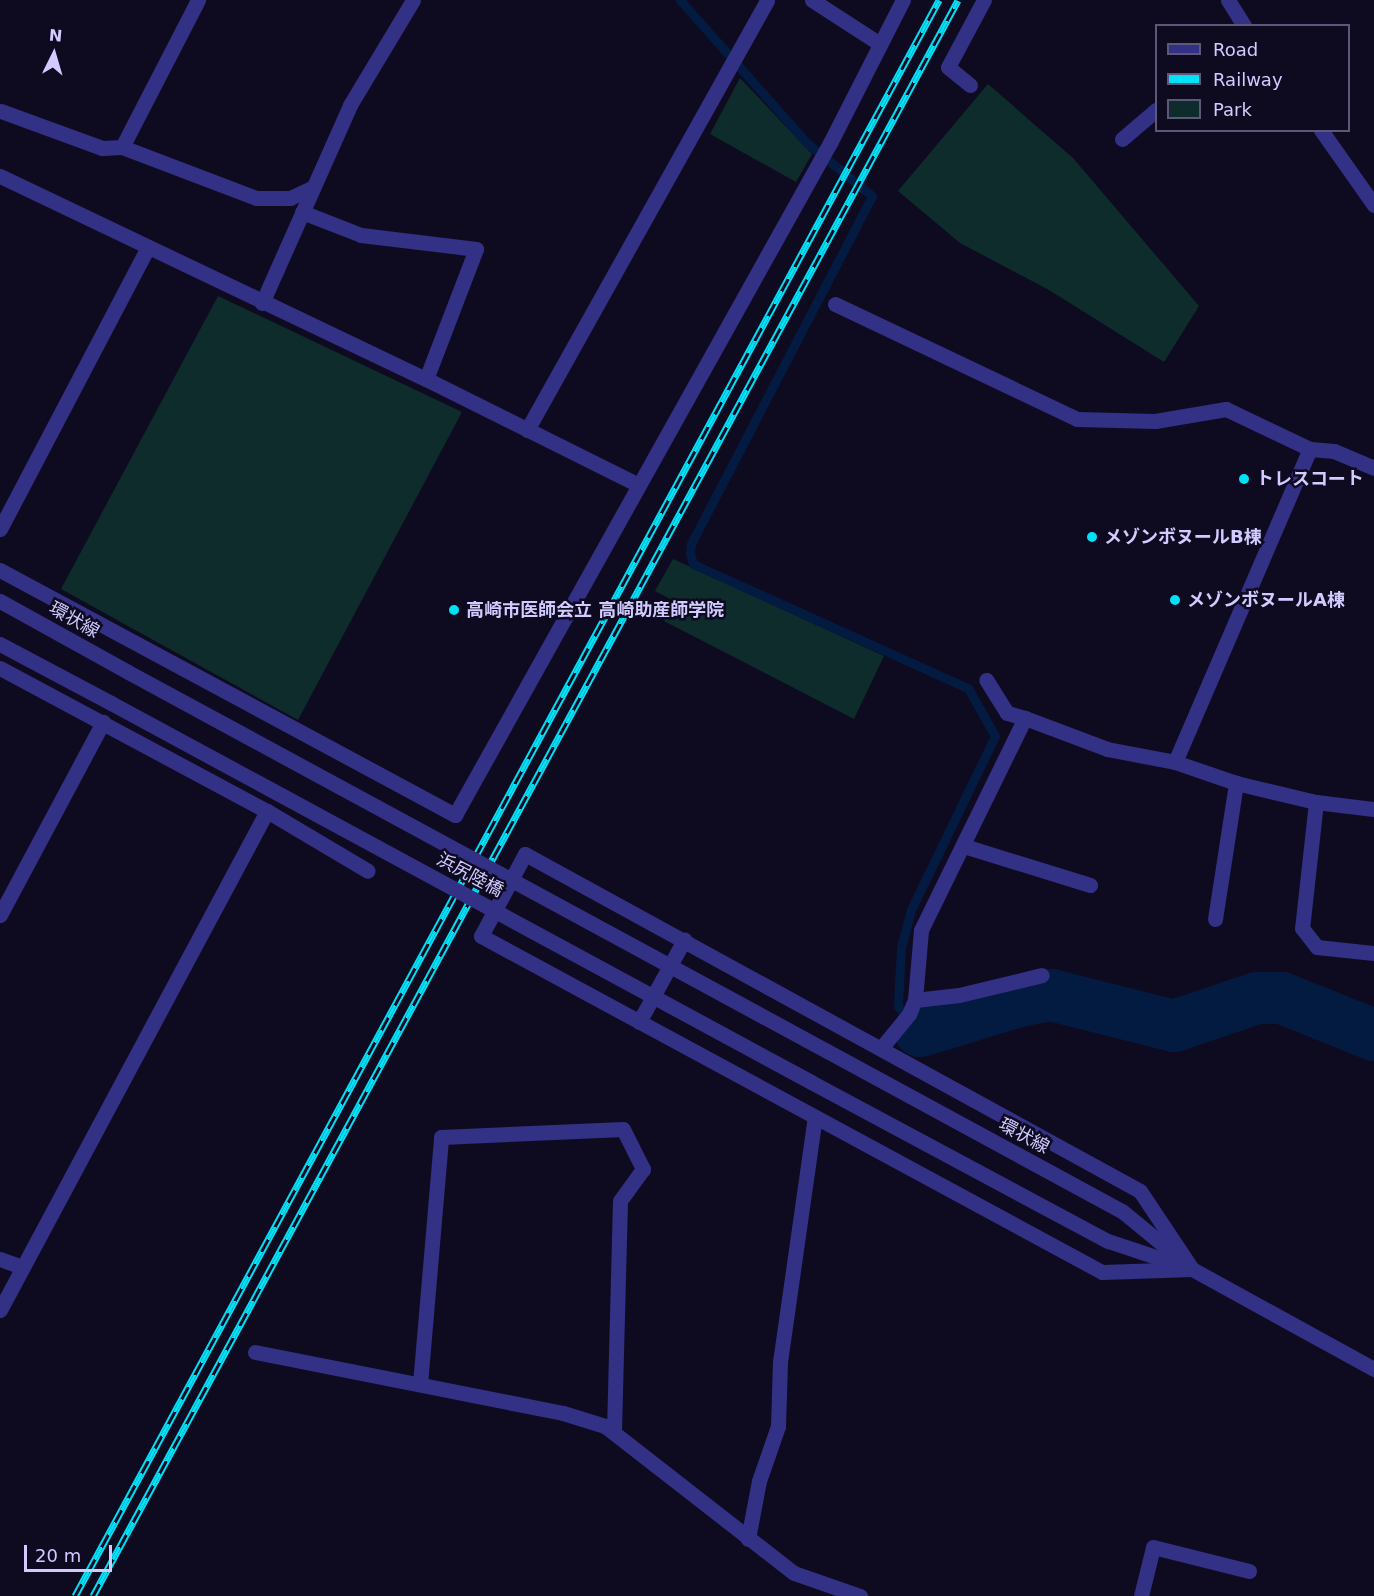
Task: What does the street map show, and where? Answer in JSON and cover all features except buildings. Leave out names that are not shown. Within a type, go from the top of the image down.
[{"type":"street","points":[[122,147],[198,0]]},
{"type":"street","points":[[262,303],[350,105],[413,0]]},
{"type":"street","points":[[527,430],[766,0]]},
{"type":"street","points":[[812,0],[880,44]]},
{"type":"street","points":[[0,570],[455,815],[637,484],[830,143],[903,0]]},
{"type":"street","points":[[970,85],[948,67],[984,0]]},
{"type":"street","points":[[1228,0],[1243,24]]},
{"type":"street","points":[[1,111],[102,148],[122,147],[256,198],[290,198],[314,187]]},
{"type":"street","points":[[1122,138],[1155,111]]},
{"type":"street","points":[[1322,132],[1372,199]]},
{"type":"street","points":[[0,176],[262,303],[426,379],[637,484]]},
{"type":"street","points":[[302,212],[361,235],[476,249],[426,379]]},
{"type":"street","points":[[0,530],[148,248]]},
{"type":"street","points":[[835,304],[1077,418],[1155,421],[1226,410],[1310,449],[1334,451],[1374,468]]},
{"type":"street","points":[[1175,762],[1310,449]]},
{"type":"street","name":"環状線","points":[[0,601],[128,672]]},
{"type":"street","name":"浜尻陸橋","points":[[0,644],[811,1082]]},
{"type":"street","points":[[0,668],[267,810],[368,871]]},
{"type":"street","name":"浜尻陸橋","points":[[128,672],[827,1051]]},
{"type":"street","points":[[986,680],[1007,713],[1107,749],[1175,762],[1236,783],[1316,802],[1374,809]]},
{"type":"street","points":[[882,1047],[915,1000],[921,930],[964,846],[983,797],[1025,718]]},
{"type":"street","points":[[0,915],[104,722]]},
{"type":"street","points":[[1215,920],[1236,783]]},
{"type":"street","points":[[1316,802],[1302,928],[1317,948],[1374,953]]},
{"type":"street","points":[[0,1310],[267,810]]},
{"type":"street","points":[[964,846],[1090,885]]},
{"type":"street","points":[[525,854],[882,1047],[1140,1191],[1192,1269],[1102,1272],[481,936],[525,854]]},
{"type":"street","points":[[639,1022],[684,940]]},
{"type":"street","points":[[915,1000],[959,995],[1042,975]]},
{"type":"street","name":"環状線","points":[[827,1051],[1122,1211],[1192,1269]]},
{"type":"street","name":"環状線","points":[[811,1082],[1108,1241],[1192,1269],[1374,1369]]},
{"type":"street","points":[[748,1539],[759,1481],[778,1426],[780,1362],[815,1117]]},
{"type":"street","points":[[420,1384],[441,1137],[623,1129],[643,1170],[620,1201],[614,1432]]},
{"type":"street","points":[[0,1259],[22,1267]]},
{"type":"street","points":[[255,1352],[563,1413],[614,1432],[794,1573],[860,1596]]},
{"type":"street","points":[[1141,1596],[1153,1547],[1249,1571]]},
{"type":"green space","points":[[740,78],[812,154],[796,182],[710,134]]},
{"type":"green space","points":[[988,84],[1073,158],[1199,306],[1164,362],[1049,290],[960,243],[898,191]]},
{"type":"green space","points":[[218,296],[462,412],[298,720],[61,589]]},
{"type":"green space","points":[[673,559],[884,656],[854,719],[664,621],[674,601],[655,591]]},
{"type":"waterway","points":[[680,0],[806,142],[872,196],[691,543],[690,553],[693,564],[968,688],[995,736],[911,910],[901,948],[898,1006],[920,1031]]},
{"type":"waterway","points":[[920,1031],[1019,1001],[1051,995],[1174,1026],[1257,998],[1282,998],[1374,1035]]},
{"type":"railway","points":[[75,1596],[939,0]]},
{"type":"railway","points":[[93,1596],[958,0]]},
{"type":"place","name":"トレスコート","points":[[1244,479]]},
{"type":"place","name":"メゾンボヌールB棟","points":[[1092,537]]},
{"type":"place","name":"メゾンボヌールA棟","points":[[1175,600]]},
{"type":"place","name":"高崎市医師会立 高崎助産師学院","points":[[454,610]]}]
